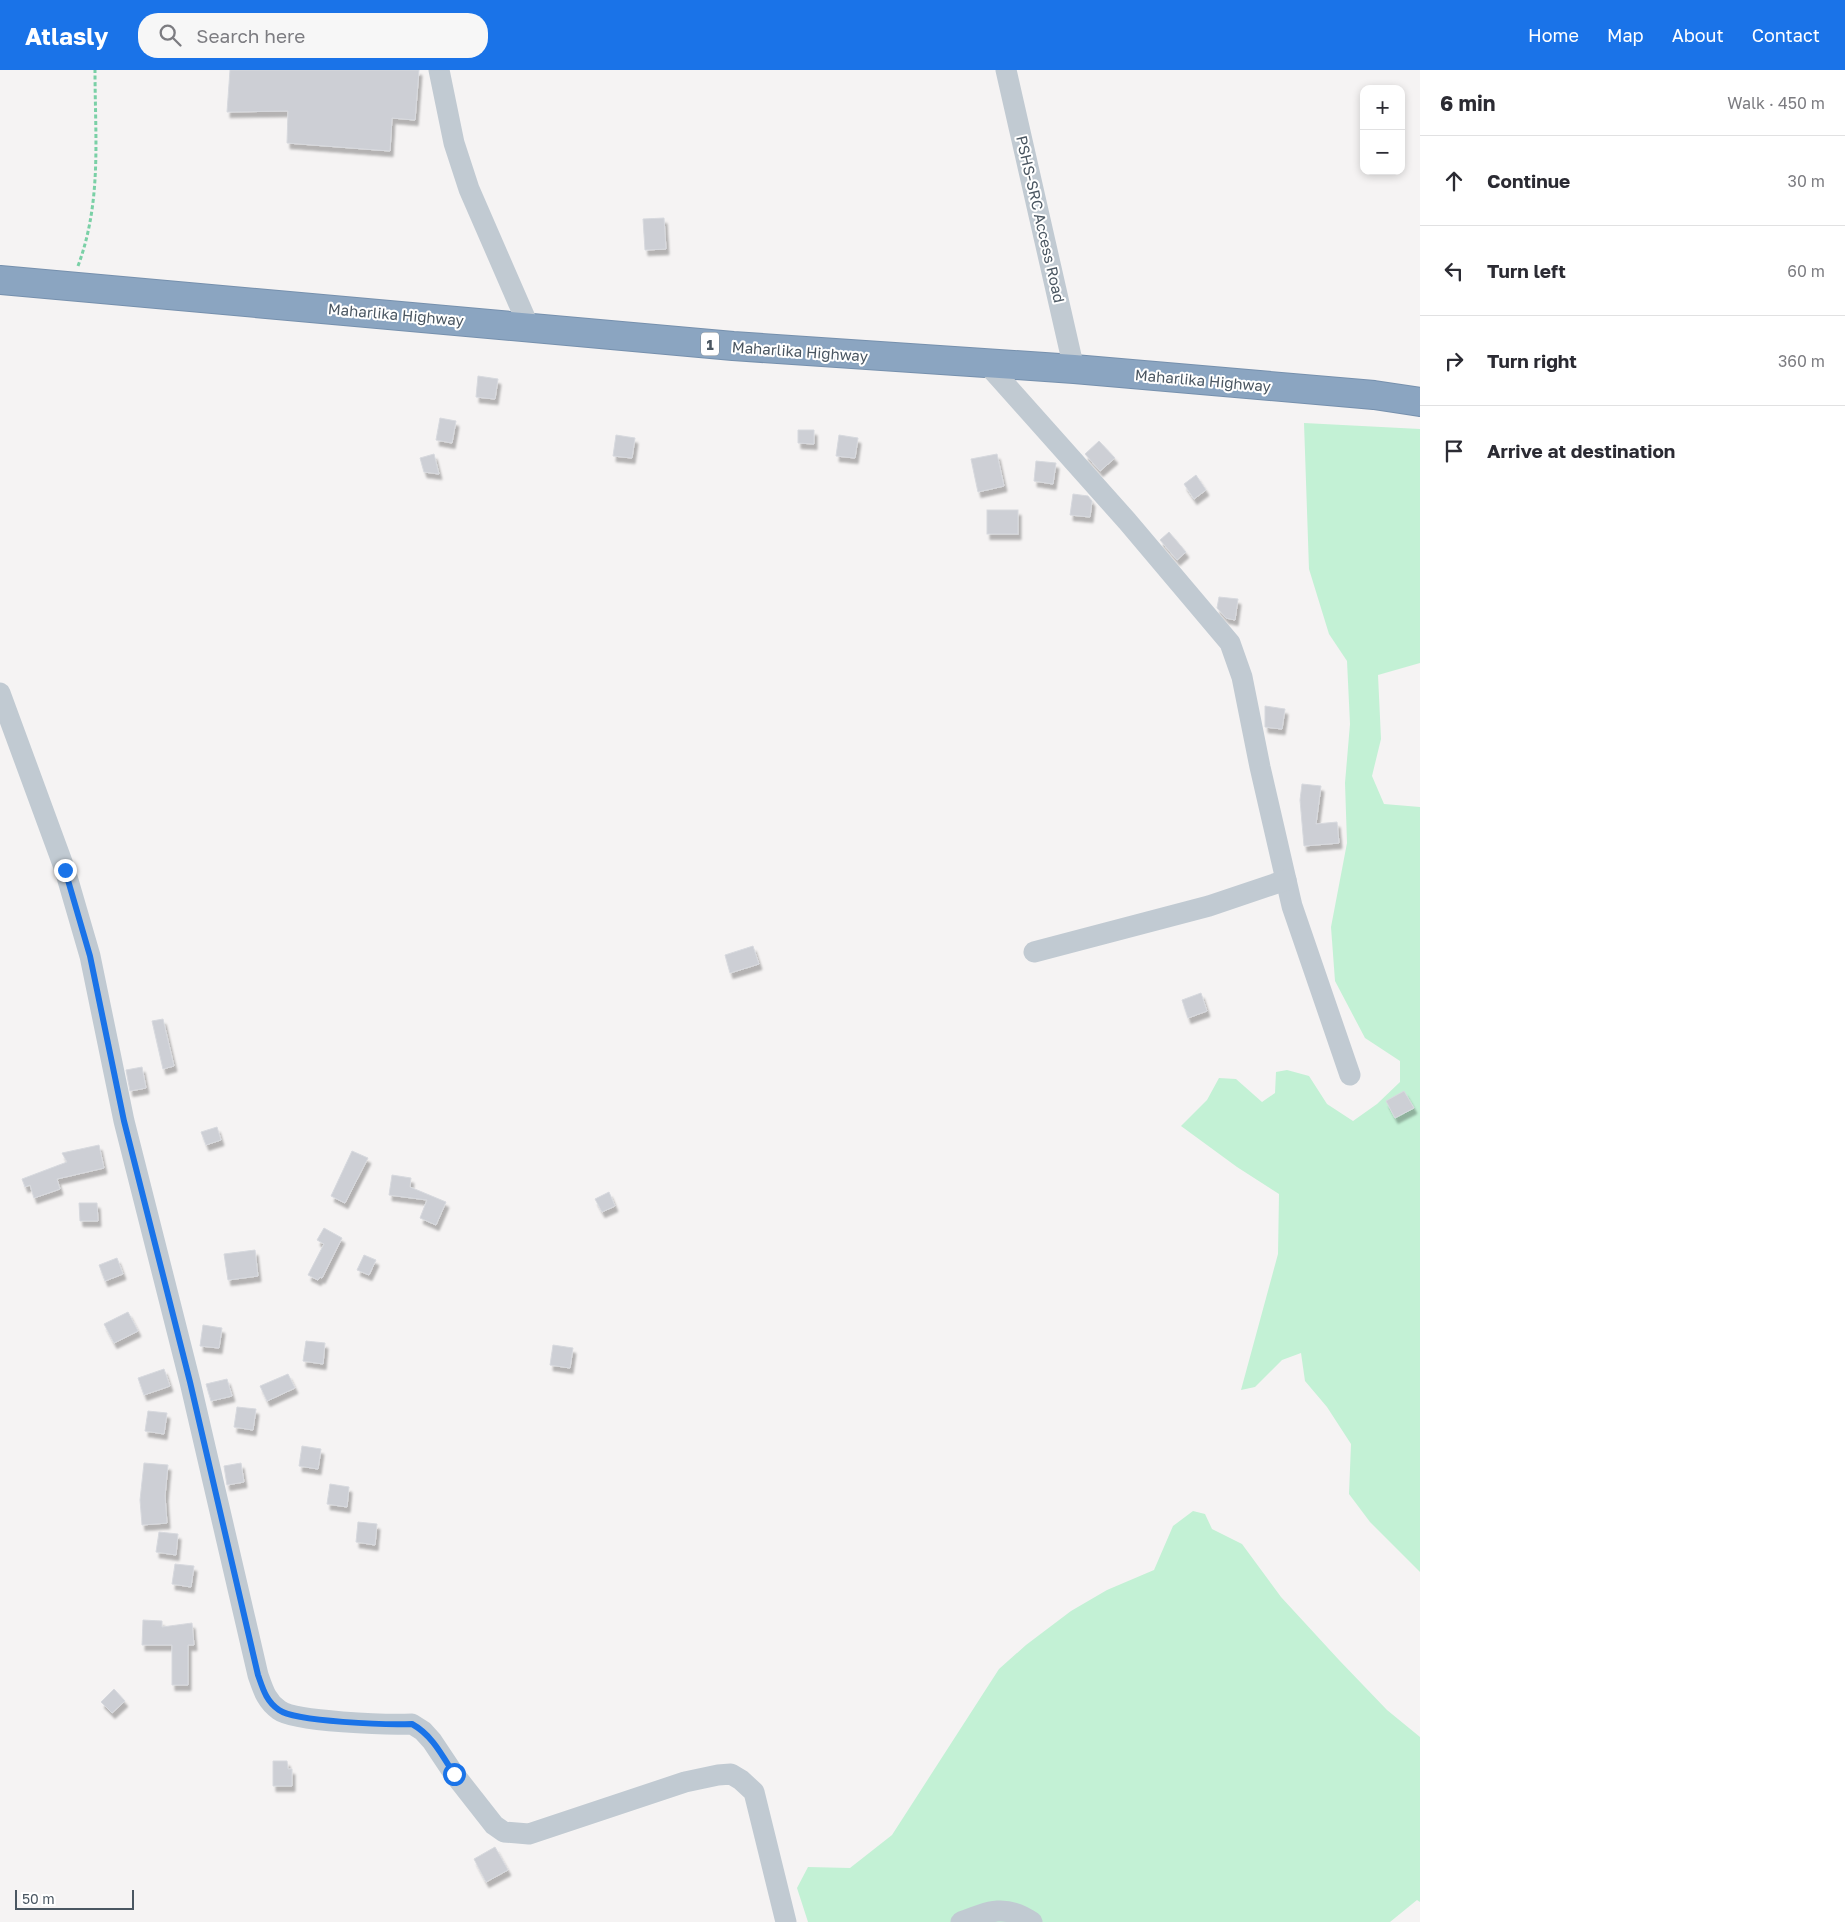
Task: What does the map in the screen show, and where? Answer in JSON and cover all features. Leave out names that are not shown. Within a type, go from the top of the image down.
[{"type":"highway","name":"Maharlika Highway","points":[[0,280],[733,346],[1074,369],[1374,395],[1420,402]]},
{"type":"street","points":[[440,70],[454,143],[469,189],[529,327]]},
{"type":"street","name":"PSHS-SRC Access Road","points":[[1006,70],[1074,369]]},
{"type":"street","points":[[988,364],[1127,521],[1230,643],[1242,677],[1286,880],[1317,985],[1350,1075]]},
{"type":"street","points":[[0,693],[65,870],[90,956],[124,1121],[190,1382],[258,1675],[267,1700],[280,1712],[301,1717],[412,1724],[423,1730],[454,1774],[494,1824],[504,1832],[515,1834],[529,1834],[544,1830],[685,1782],[731,1774],[754,1792],[786,1922]]},
{"type":"street","points":[[1034,952],[1194,911],[1286,880]]},
{"type":"street","points":[[961,1922],[998,1910],[1011,1911],[1032,1922]]},
{"type":"path","points":[[71,285],[87,240],[96,193],[95,70]]},
{"type":"green space","points":[[1304,423],[1420,429],[1420,663],[1378,675],[1381,739],[1372,776],[1384,804],[1420,807],[1420,1572],[1370,1522],[1349,1494],[1351,1444],[1327,1407],[1305,1381],[1301,1353],[1282,1360],[1255,1387],[1241,1390],[1278,1254],[1279,1194],[1237,1167],[1181,1126],[1207,1100],[1219,1078],[1236,1079],[1262,1102],[1275,1093],[1276,1072],[1287,1070],[1309,1076],[1327,1104],[1353,1121],[1377,1104],[1400,1082],[1400,1061],[1365,1038],[1335,981],[1331,927],[1347,843],[1345,783],[1350,724],[1347,661],[1329,634],[1309,569]]},
{"type":"green space","points":[[1193,1511],[1205,1514],[1212,1529],[1242,1544],[1281,1597],[1339,1660],[1387,1710],[1420,1737],[1420,1902],[1417,1900],[1390,1922],[808,1922],[797,1888],[808,1867],[850,1868],[892,1835],[999,1669],[1026,1645],[1071,1611],[1107,1590],[1154,1570],[1173,1526]]},
{"type":"building","points":[[230,70],[419,70],[415,120],[392,118],[390,151],[287,143],[288,111],[227,112]]},
{"type":"building","points":[[664,218],[666,249],[645,250],[643,219]]},
{"type":"building","points":[[478,376],[498,379],[495,399],[476,397]]},
{"type":"building","points":[[440,418],[456,421],[452,443],[436,440]]},
{"type":"building","points":[[798,430],[814,430],[814,444],[798,443]]},
{"type":"building","points":[[616,435],[635,438],[632,458],[613,456]]},
{"type":"building","points":[[839,435],[858,438],[855,458],[836,456]]},
{"type":"building","points":[[1099,441],[1115,458],[1100,471],[1085,454]]},
{"type":"building","points":[[434,454],[439,474],[424,472],[420,458]]},
{"type":"building","points":[[997,454],[1004,486],[978,492],[971,459]]},
{"type":"building","points":[[1036,461],[1056,463],[1053,484],[1034,481]]},
{"type":"building","points":[[1196,475],[1206,490],[1194,499],[1184,484]]},
{"type":"building","points":[[1073,494],[1088,496],[1092,501],[1090,517],[1070,515]]},
{"type":"building","points":[[987,510],[1018,510],[1018,534],[987,534]]},
{"type":"building","points":[[1169,532],[1186,552],[1177,560],[1160,540]]},
{"type":"building","points":[[1219,597],[1238,599],[1235,620],[1226,618],[1217,608]]},
{"type":"building","points":[[1265,706],[1285,709],[1282,729],[1265,727]]},
{"type":"building","points":[[1302,784],[1321,786],[1316,824],[1337,822],[1339,843],[1304,846],[1300,800]]},
{"type":"building","points":[[753,946],[759,964],[730,973],[725,955]]},
{"type":"building","points":[[1201,993],[1207,1011],[1188,1018],[1182,1000]]},
{"type":"building","points":[[163,1019],[174,1066],[163,1069],[152,1021]]},
{"type":"building","points":[[142,1067],[146,1088],[130,1091],[126,1070]]},
{"type":"building","points":[[1404,1091],[1414,1108],[1395,1118],[1386,1101]]},
{"type":"building","points":[[217,1127],[221,1140],[206,1145],[201,1132]]},
{"type":"building","points":[[99,1145],[104,1168],[57,1179],[60,1189],[34,1198],[30,1185],[25,1187],[22,1179],[67,1162],[62,1153]]},
{"type":"building","points":[[352,1151],[368,1158],[345,1203],[331,1196]]},
{"type":"building","points":[[392,1175],[411,1178],[410,1187],[446,1202],[436,1225],[420,1218],[427,1200],[389,1195]]},
{"type":"building","points":[[609,1192],[615,1206],[602,1212],[595,1199]]},
{"type":"building","points":[[79,1203],[97,1203],[98,1221],[80,1221]]},
{"type":"building","points":[[324,1228],[342,1238],[322,1278],[320,1277],[318,1280],[308,1275],[324,1244],[317,1240]]},
{"type":"building","points":[[255,1250],[258,1276],[228,1280],[224,1254]]},
{"type":"building","points":[[364,1255],[376,1260],[369,1275],[357,1270]]},
{"type":"building","points":[[117,1258],[123,1274],[105,1281],[99,1265]]},
{"type":"building","points":[[128,1312],[138,1331],[114,1343],[104,1324]]},
{"type":"building","points":[[203,1325],[222,1328],[219,1348],[200,1346]]},
{"type":"building","points":[[306,1341],[325,1343],[323,1364],[303,1361]]},
{"type":"building","points":[[553,1345],[573,1348],[570,1368],[550,1365]]},
{"type":"building","points":[[164,1369],[170,1386],[144,1395],[138,1378]]},
{"type":"building","points":[[288,1374],[295,1388],[267,1401],[260,1386]]},
{"type":"building","points":[[227,1379],[232,1396],[211,1401],[206,1384]]},
{"type":"building","points":[[237,1407],[256,1409],[253,1430],[234,1427]]},
{"type":"building","points":[[148,1411],[167,1413],[164,1434],[145,1431]]},
{"type":"building","points":[[302,1446],[321,1449],[318,1469],[299,1466]]},
{"type":"building","points":[[144,1463],[168,1465],[165,1496],[167,1523],[142,1525],[140,1500]]},
{"type":"building","points":[[241,1463],[244,1482],[227,1485],[224,1466]]},
{"type":"building","points":[[330,1484],[349,1487],[347,1507],[327,1504]]},
{"type":"building","points":[[358,1522],[377,1524],[375,1545],[356,1542]]},
{"type":"building","points":[[159,1532],[178,1534],[176,1555],[156,1552]]},
{"type":"building","points":[[175,1564],[194,1566],[191,1587],[172,1584]]},
{"type":"building","points":[[143,1620],[162,1621],[162,1627],[192,1623],[194,1645],[188,1645],[188,1685],[172,1685],[172,1645],[142,1645]]},
{"type":"building","points":[[114,1689],[125,1701],[112,1713],[101,1702]]},
{"type":"building","points":[[273,1761],[287,1761],[288,1769],[292,1769],[292,1786],[273,1786]]},
{"type":"building","points":[[495,1847],[508,1870],[486,1882],[474,1859]]},
{"type":"route","points":[[65,870],[90,956],[124,1121],[190,1382],[258,1675],[267,1700],[280,1712],[301,1717],[396,1725],[412,1724],[423,1730],[454,1774]]}]
